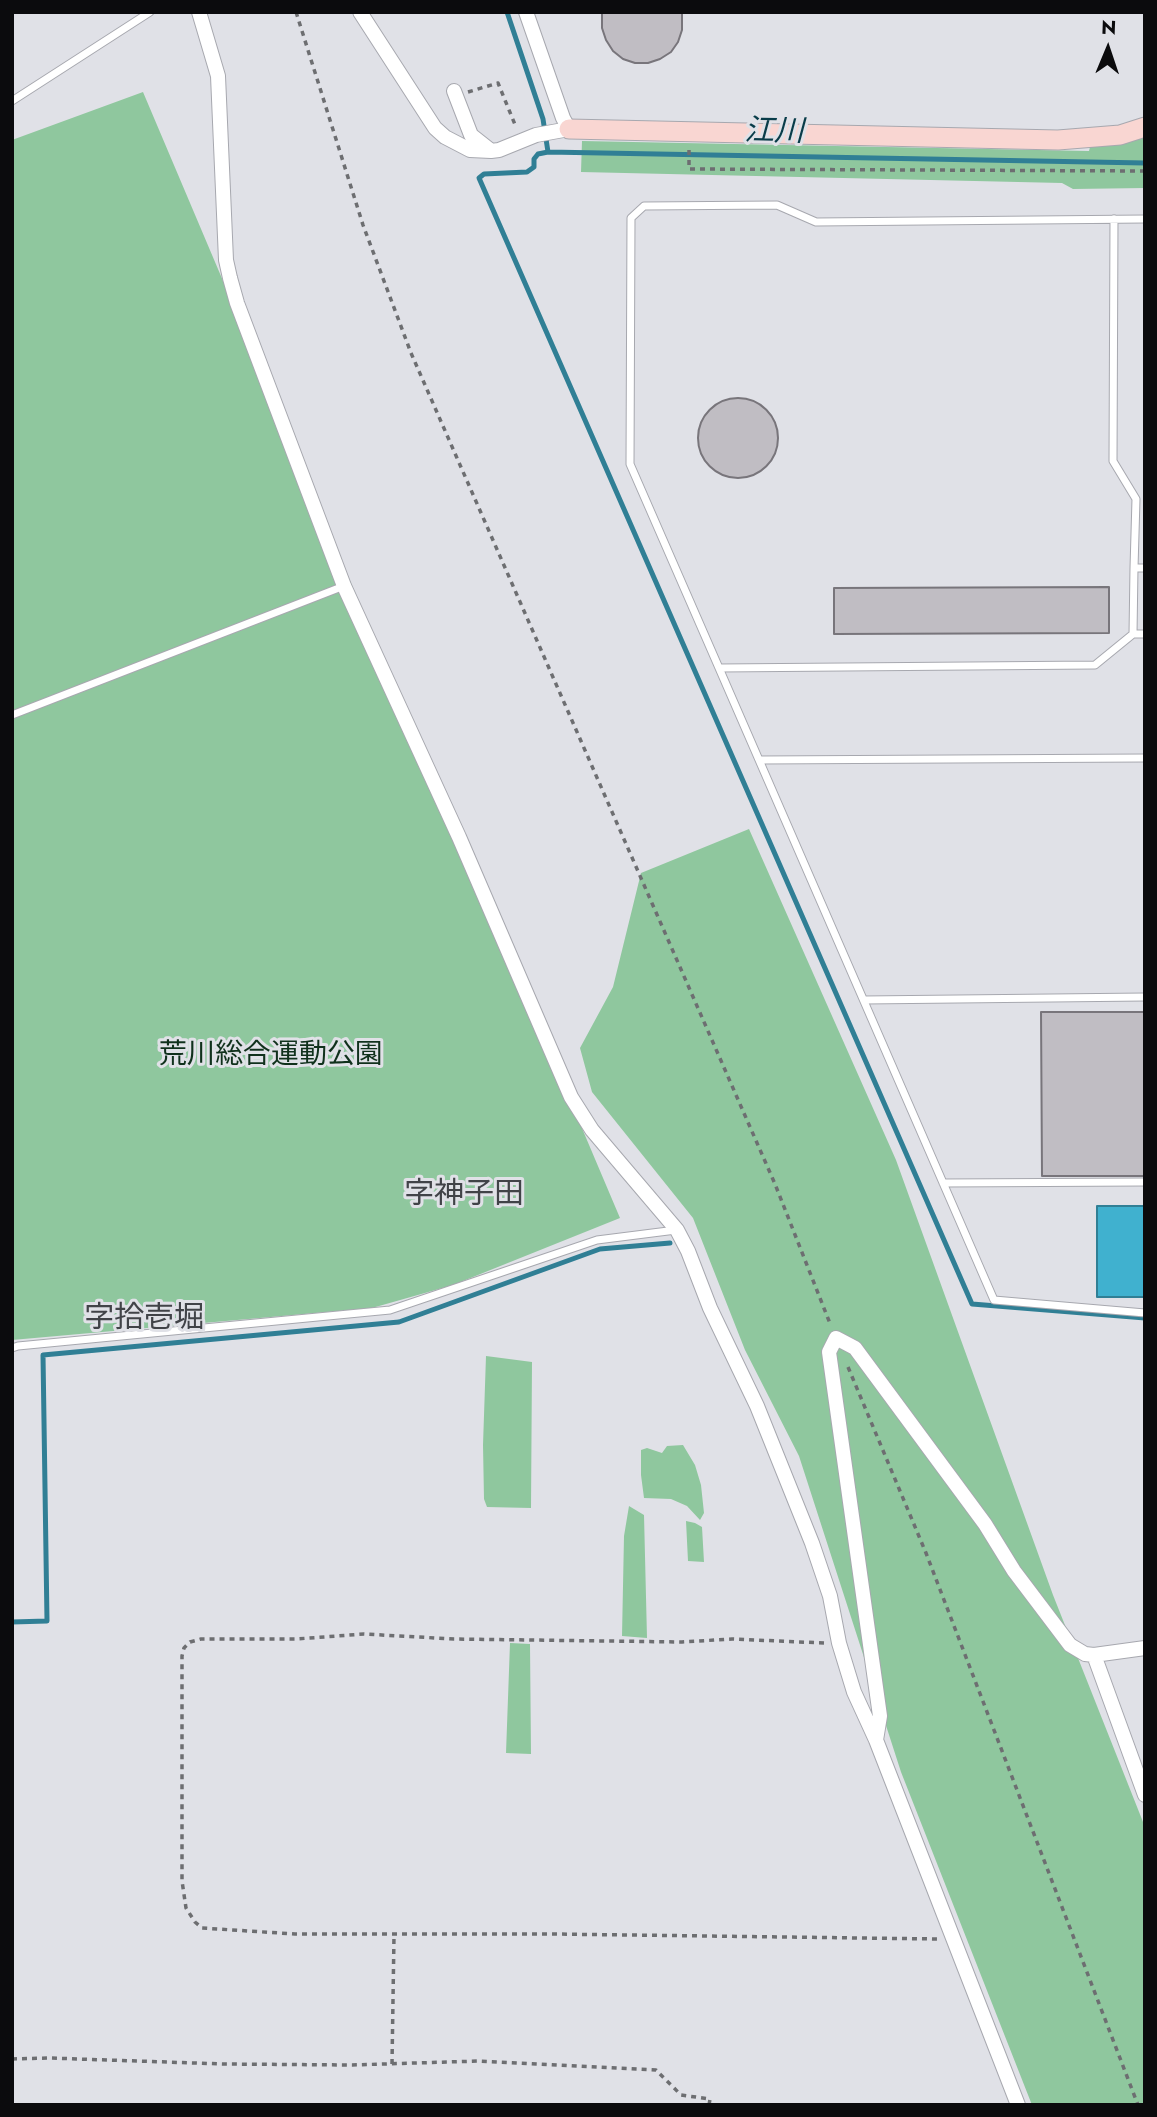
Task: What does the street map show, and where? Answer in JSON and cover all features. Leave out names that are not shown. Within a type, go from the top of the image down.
[{"type":"street","points":[[199,12],[218,76],[226,260],[230,278],[237,303],[344,586],[458,837],[571,1097],[592,1130],[677,1230],[710,1308],[757,1406],[812,1543],[830,1596],[839,1643],[854,1692],[876,1740],[1018,2105]]},
{"type":"street","points":[[360,12],[435,128],[445,137],[470,150],[499,150],[536,135],[563,130],[1058,140],[1120,135],[1145,127]]},
{"type":"street","points":[[526,12],[563,118],[563,130]]},
{"type":"street","points":[[455,93],[471,135],[491,151]]},
{"type":"street","points":[[876,1740],[880,1716],[829,1352],[838,1341],[856,1348],[985,1524],[1009,1565],[1070,1645],[1094,1655],[1145,1648]]},
{"type":"street","points":[[1094,1655],[1145,1795]]},
{"type":"lane","points":[[12,101],[149,12]]},
{"type":"lane","points":[[1145,219],[816,222],[777,205],[644,206],[631,218],[630,464],[994,1300],[1145,1313]]},
{"type":"lane","points":[[1114,219],[1113,461],[1136,499],[1133,634]]},
{"type":"lane","points":[[1134,568],[1145,568]]},
{"type":"lane","points":[[12,715],[344,586]]},
{"type":"lane","points":[[719,668],[1095,665],[1133,634],[1145,634]]},
{"type":"lane","points":[[760,761],[1145,758]]},
{"type":"lane","points":[[864,1000],[1145,997]]},
{"type":"lane","points":[[943,1182],[1145,1182]]},
{"type":"lane","points":[[12,1348],[390,1310],[597,1240],[677,1230]]},
{"type":"path","points":[[296,12],[363,225],[411,353],[775,1184],[926,1553],[1138,2105]]},
{"type":"path","points":[[455,93],[499,83],[513,124],[522,130]]},
{"type":"path","points":[[689,144],[689,169],[1145,171]]},
{"type":"path","points":[[839,1643],[732,1639],[682,1642],[454,1639],[363,1634],[296,1639],[201,1639],[190,1642],[184,1648],[182,1656],[181,1881],[186,1908],[202,1928],[295,1934],[954,1939]]},
{"type":"path","points":[[392,2064],[394,1935]]},
{"type":"path","points":[[12,2059],[224,2064],[479,2062],[656,2070],[681,2095],[710,2099],[709,2105]]},
{"type":"green space","name":"荒川総合運動公園","points":[[143,92],[620,1218],[453,1285],[372,1308],[12,1340],[12,140]]},
{"type":"green space","points":[[1145,135],[1145,188],[1073,189],[1062,183],[581,172],[582,141],[1089,151],[1090,147]]},
{"type":"green space","points":[[749,829],[896,1160],[1053,1595],[1145,1827],[1145,2105],[1032,2105],[901,1772],[799,1456],[745,1350],[693,1218],[592,1092],[580,1048],[613,987],[641,873]]},
{"type":"green space","points":[[486,1356],[532,1362],[531,1508],[487,1507],[484,1499]]},
{"type":"green space","points":[[683,1445],[695,1465],[701,1485],[704,1513],[700,1520],[687,1506],[671,1499],[644,1498],[641,1450],[647,1448],[662,1453],[667,1446]]},
{"type":"green space","points":[[629,1506],[644,1515],[647,1638],[622,1636],[624,1536]]},
{"type":"green space","points":[[686,1521],[702,1527],[704,1562],[688,1561]]},
{"type":"green space","points":[[510,1643],[530,1644],[531,1754],[506,1753]]},
{"type":"water","points":[[1097,1206],[1145,1206],[1145,1297],[1097,1297]]},
{"type":"building","points":[[602,12],[682,12],[682,30],[671,52],[648,63],[635,63],[623,59],[613,51],[602,28]]},
{"type":"building","points":[[738,398],[753,401],[766,410],[775,423],[778,438],[775,453],[766,466],[753,475],[738,478],[723,475],[710,466],[701,453],[698,438],[701,423],[710,410],[723,401]]},
{"type":"building","points":[[1109,587],[1109,633],[834,634],[834,588]]},
{"type":"building","points":[[1041,1012],[1145,1012],[1145,1176],[1042,1176]]},
{"type":"waterway","name":"江川","points":[[507,12],[543,119],[548,152]]},
{"type":"waterway","points":[[1145,163],[548,152],[538,154],[534,159],[534,167],[527,172],[484,174],[479,178],[972,1304],[1145,1318]]},
{"type":"waterway","points":[[12,1622],[47,1621],[43,1355],[399,1322],[600,1249],[670,1243]]},
{"type":"district","name":"字神子田","points":[[464,1196]]},
{"type":"district","name":"字拾壱堀","points":[[144,1320]]}]
